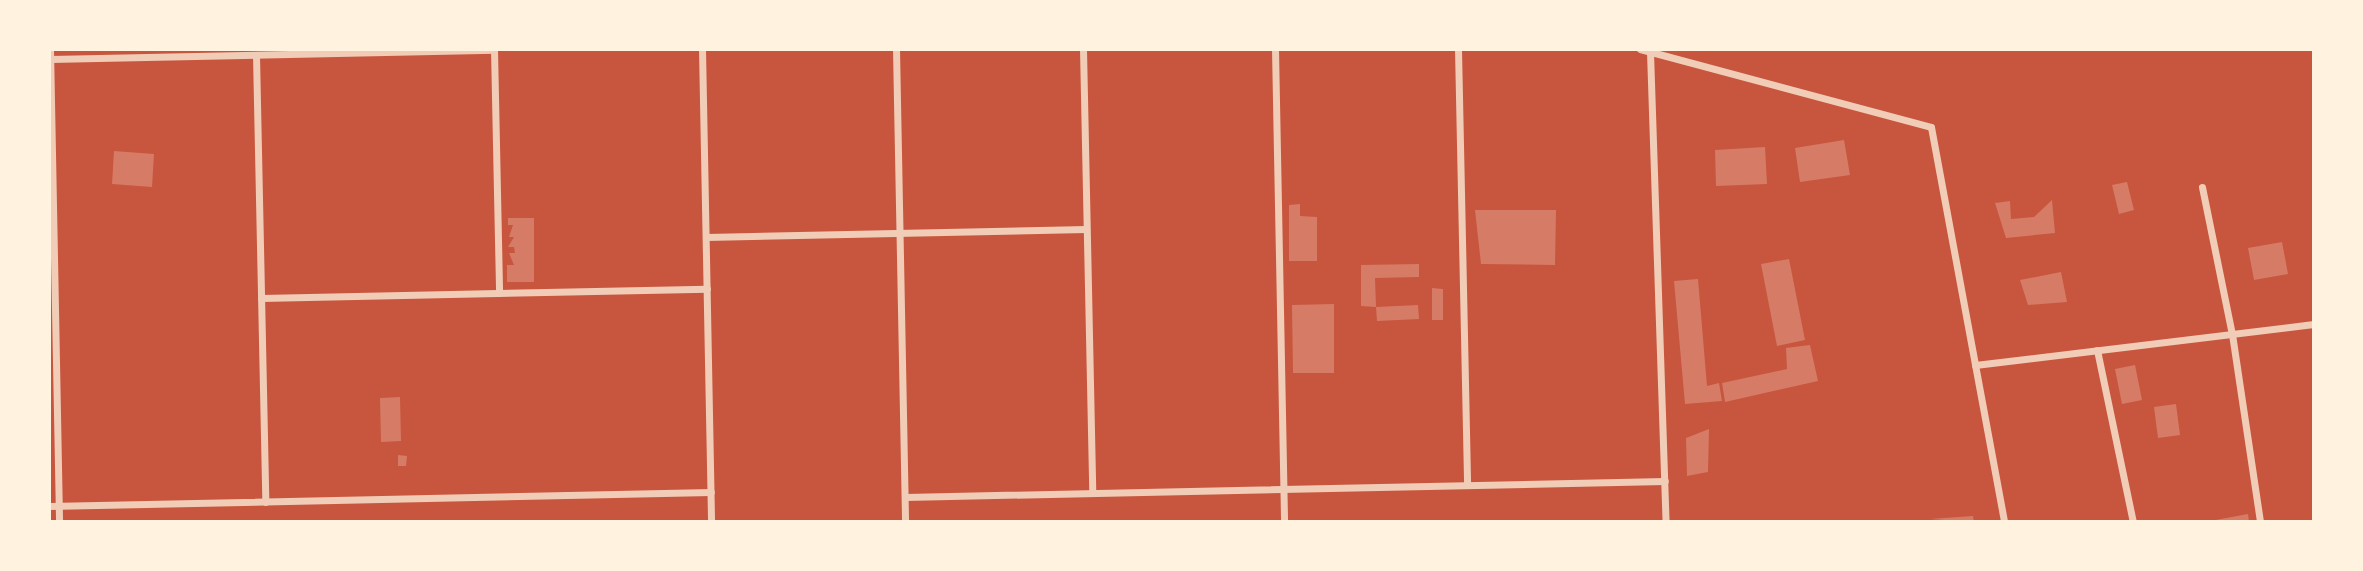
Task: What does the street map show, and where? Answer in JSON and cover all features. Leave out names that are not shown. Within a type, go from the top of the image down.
[{"type":"street","points":[[50,49],[52,304],[59,522]]},
{"type":"street","points":[[702,49],[711,522]]},
{"type":"street","points":[[896,49],[905,522]]},
{"type":"street","points":[[1083,49],[1091,493]]},
{"type":"street","points":[[1275,49],[1284,522]]},
{"type":"street","points":[[1458,49],[1467,485]]},
{"type":"street","points":[[1640,49],[1931,127],[2004,522]]},
{"type":"street","points":[[50,60],[494,50],[499,293]]},
{"type":"street","points":[[1650,52],[1667,522]]},
{"type":"street","points":[[256,55],[265,502]]},
{"type":"street","points":[[2202,187],[2232,334],[2260,522]]},
{"type":"street","points":[[706,237],[1086,229]]},
{"type":"street","points":[[261,298],[707,289]]},
{"type":"street","points":[[1975,365],[2314,324]]},
{"type":"street","points":[[2097,350],[2133,522]]},
{"type":"street","points":[[905,497],[1665,481]]},
{"type":"street","points":[[49,506],[711,492]]},
{"type":"building","points":[[1844,140],[1850,175],[1800,182],[1795,148]]},
{"type":"building","points":[[1765,147],[1767,184],[1716,186],[1715,150]]},
{"type":"building","points":[[114,151],[154,154],[152,187],[112,184]]},
{"type":"building","points":[[2127,182],[2134,210],[2119,214],[2112,185]]},
{"type":"building","points":[[2052,200],[2055,233],[2006,238],[1995,203],[2010,201],[2011,219],[2034,217]]},
{"type":"building","points":[[1300,204],[1300,216],[1317,217],[1317,261],[1289,261],[1289,205]]},
{"type":"building","points":[[1475,210],[1556,210],[1555,265],[1481,264]]},
{"type":"building","points":[[508,218],[534,218],[534,282],[507,282],[507,265],[514,265],[509,253],[515,253],[514,247],[508,247],[514,237],[509,237],[513,225],[508,225]]},
{"type":"building","points":[[2282,242],[2288,274],[2254,280],[2248,248]]},
{"type":"building","points":[[1789,259],[1805,340],[1777,346],[1761,264]]},
{"type":"building","points":[[1419,264],[1419,277],[1375,278],[1376,307],[1361,306],[1361,265]]},
{"type":"building","points":[[2061,272],[2067,302],[2028,305],[2020,280]]},
{"type":"building","points":[[1698,279],[1707,386],[1719,383],[1722,401],[1685,404],[1674,281]]},
{"type":"building","points":[[1432,288],[1443,289],[1443,320],[1432,320]]},
{"type":"building","points":[[1334,304],[1334,373],[1293,373],[1292,305]]},
{"type":"building","points":[[1418,305],[1419,319],[1377,321],[1376,307]]},
{"type":"building","points":[[1810,345],[1818,381],[1725,402],[1722,383],[1787,369],[1786,348]]},
{"type":"building","points":[[2135,365],[2142,400],[2122,404],[2115,369]]},
{"type":"building","points":[[400,397],[401,441],[381,442],[380,398]]},
{"type":"building","points":[[2176,404],[2180,435],[2158,438],[2154,407]]},
{"type":"building","points":[[1709,429],[1708,472],[1687,476],[1686,438]]},
{"type":"building","points":[[398,455],[407,456],[406,466],[398,466]]},
{"type":"building","points":[[2248,514],[2249,522],[2210,522],[2210,521]]},
{"type":"building","points":[[1973,516],[1974,522],[1930,519]]}]
